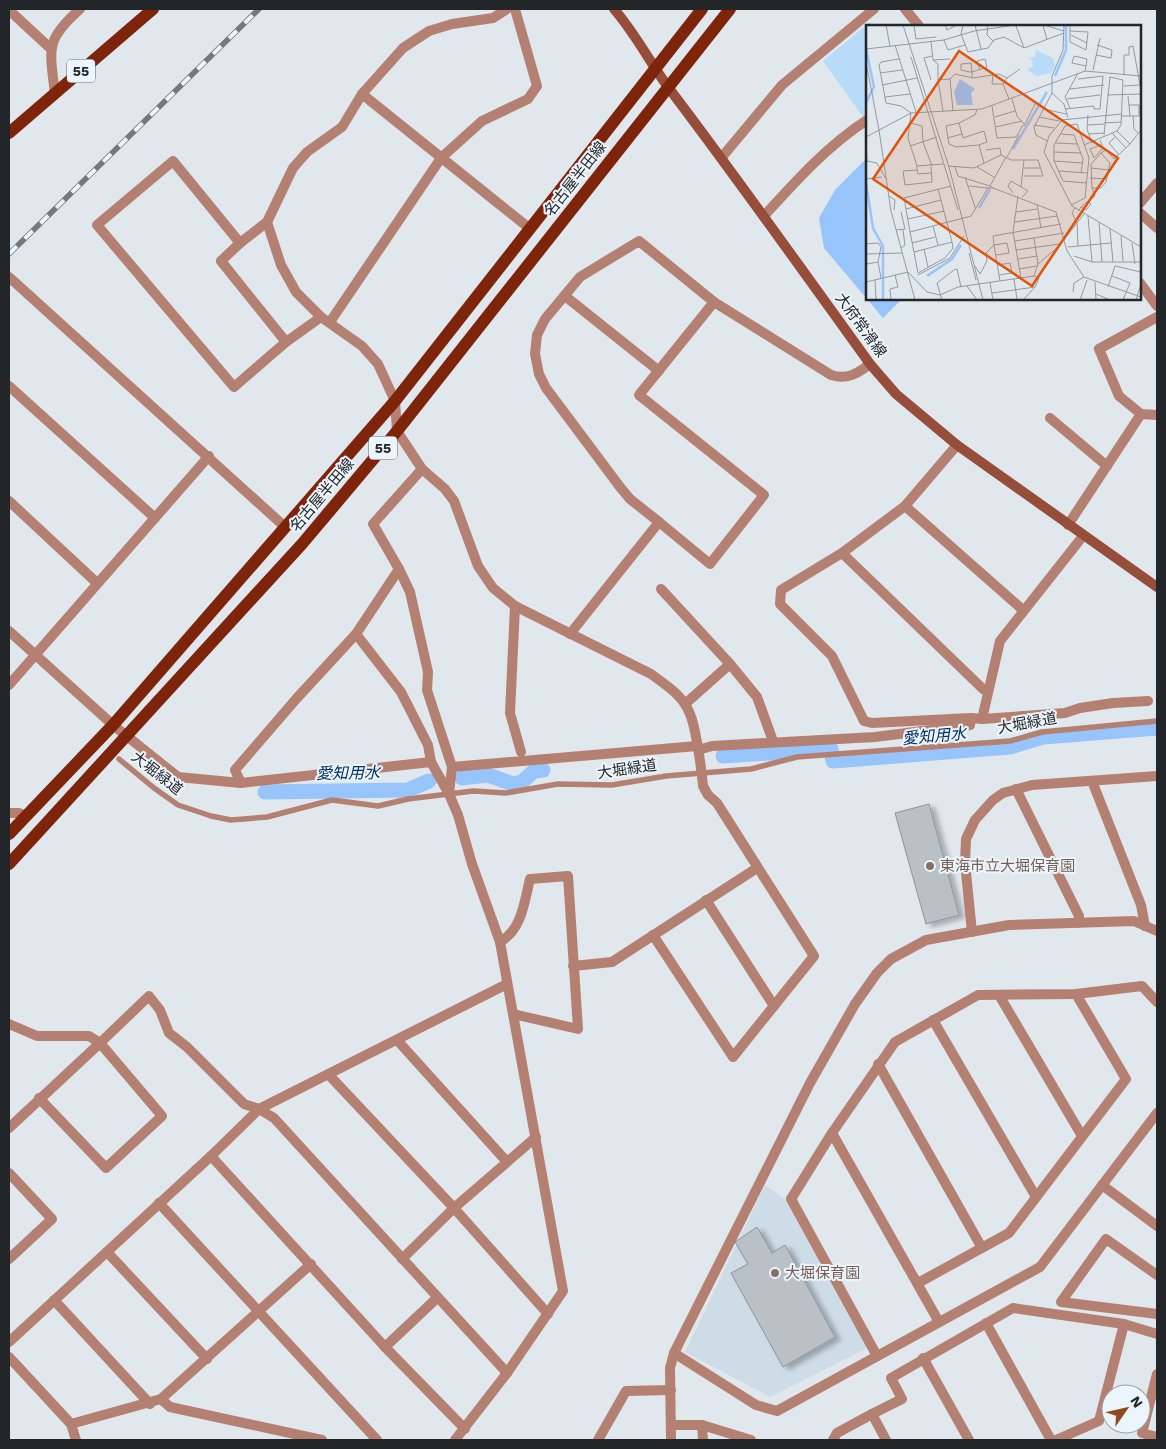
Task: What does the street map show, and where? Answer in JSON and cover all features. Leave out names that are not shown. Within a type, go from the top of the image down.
[{"type":"main road","name":"55","points":[[9,133],[153,9]]},
{"type":"main road","name":"大府常滑線","points":[[614,9],[630,27],[668,87],[722,157],[870,364],[896,394],[957,445],[1157,587]]},
{"type":"main road","name":"名古屋半田線","points":[[9,834],[113,725],[284,526],[395,401],[702,9]]},
{"type":"main road","name":"名古屋半田線","points":[[9,864],[302,544],[397,431],[730,9]]},
{"type":"street","points":[[55,94],[50,48],[62,24],[80,9]]},
{"type":"street","points":[[286,342],[221,261],[267,222],[293,168],[307,152],[342,127],[362,94],[403,48],[429,31],[452,24],[493,18],[507,9]]},
{"type":"street","points":[[330,322],[441,158],[482,121],[528,99],[537,86],[515,9]]},
{"type":"street","points":[[722,157],[782,84],[874,9]]},
{"type":"street","points":[[905,9],[918,25]]},
{"type":"street","points":[[9,10],[50,48]]},
{"type":"street","points":[[362,94],[529,228]]},
{"type":"street","points":[[764,216],[817,160],[844,135],[866,121]]},
{"type":"street","points":[[240,243],[173,161],[97,225],[234,387],[286,342],[321,316]]},
{"type":"street","points":[[1141,203],[1157,183]]},
{"type":"street","points":[[1141,214],[1157,228]]},
{"type":"street","points":[[267,222],[281,265],[296,292],[321,316],[362,346],[378,364],[395,401],[397,431],[422,469],[445,489],[454,501],[478,566],[493,588],[515,606],[651,674],[671,689],[685,704],[692,716],[703,786],[708,795],[717,803],[756,868],[814,956],[733,1057],[653,935]]},
{"type":"street","points":[[714,302],[639,395],[764,495],[710,564],[630,499],[539,374],[535,354],[537,336],[545,319],[580,277],[639,241],[714,302],[831,375],[842,378],[858,373],[870,364]]},
{"type":"street","points":[[9,277],[209,456],[284,526]]},
{"type":"street","points":[[1141,284],[1157,306]]},
{"type":"street","points":[[565,296],[659,371]]},
{"type":"street","points":[[1157,317],[1099,349],[1119,396],[1142,414],[1157,415]]},
{"type":"street","points":[[9,386],[155,518]]},
{"type":"street","points":[[1068,525],[1142,414]]},
{"type":"street","points":[[1050,418],[1107,466]]},
{"type":"street","points":[[957,445],[905,506],[842,553],[780,590],[780,604],[832,656],[864,721],[872,723],[1065,713],[1080,708],[1113,703],[1148,702]]},
{"type":"street","points":[[9,685],[209,456]]},
{"type":"street","points":[[422,469],[373,524],[410,592],[426,663],[427,690],[452,767],[449,794]]},
{"type":"street","points":[[9,501],[97,583]]},
{"type":"street","points":[[905,506],[1023,610]]},
{"type":"street","points":[[570,634],[659,522]]},
{"type":"street","points":[[452,767],[773,741],[876,737],[970,725],[977,718],[988,691],[1000,641],[1084,536]]},
{"type":"street","points":[[842,553],[983,689],[988,691]]},
{"type":"street","points":[[241,783],[235,770],[297,698],[356,634],[399,569]]},
{"type":"street","points":[[661,589],[730,664],[757,697],[773,741]]},
{"type":"street","points":[[515,606],[510,714],[521,752]]},
{"type":"street","points":[[9,631],[34,656],[113,725],[178,777],[241,783],[431,762]]},
{"type":"street","points":[[356,634],[401,692],[428,745],[431,762],[449,794],[458,815],[472,864],[500,942],[563,1291],[507,1373],[455,1440]]},
{"type":"street","points":[[685,704],[730,664]]},
{"type":"street","points":[[972,932],[965,863],[966,839],[976,820],[988,805],[1003,793],[1032,785],[1157,776]]},
{"type":"street","points":[[1092,781],[1141,905],[1145,926]]},
{"type":"street","points":[[1016,788],[1062,878],[1079,916],[1079,923]]},
{"type":"street","points":[[9,814],[19,812],[26,816]]},
{"type":"street","points":[[574,966],[612,962],[756,868]]},
{"type":"street","points":[[500,942],[511,936],[518,923],[530,879],[568,876],[578,1030],[513,1014]]},
{"type":"street","points":[[706,900],[774,1006]]},
{"type":"street","points":[[671,1440],[672,1390],[670,1368],[674,1353],[810,1083],[855,1004],[877,973],[891,959],[911,947],[944,936],[1009,925],[1134,921],[1157,931]]},
{"type":"street","points":[[9,1342],[211,1156],[259,1109],[507,984]]},
{"type":"street","points":[[877,1356],[791,1199],[832,1133],[895,1042],[978,995],[1076,994],[1142,986],[1157,1002]]},
{"type":"street","points":[[918,1283],[1009,1233],[1126,1079],[1076,994]]},
{"type":"street","points":[[999,995],[1082,1136]]},
{"type":"street","points":[[9,1128],[149,996],[160,1010],[169,1032],[187,1047],[244,1104],[259,1109],[274,1118],[507,1373]]},
{"type":"street","points":[[933,1020],[1036,1197]]},
{"type":"street","points":[[9,1024],[37,1036],[89,1036],[100,1043],[162,1116],[106,1168],[40,1098]]},
{"type":"street","points":[[397,1040],[507,1162]]},
{"type":"street","points":[[878,1064],[982,1248]]},
{"type":"street","points":[[329,1075],[454,1208],[548,1314]]},
{"type":"street","points":[[674,1353],[756,1405],[777,1411],[1040,1267],[1157,1113]]},
{"type":"street","points":[[832,1133],[939,1322]]},
{"type":"street","points":[[402,1259],[454,1208],[536,1137]]},
{"type":"street","points":[[211,1156],[385,1346],[465,1429]]},
{"type":"street","points":[[9,1173],[52,1219],[9,1259]]},
{"type":"street","points":[[1102,1185],[1156,1222]]},
{"type":"street","points":[[159,1203],[377,1440]]},
{"type":"street","points":[[1157,1275],[1106,1239],[1061,1302],[1157,1314]]},
{"type":"street","points":[[107,1252],[206,1359]]},
{"type":"street","points":[[71,1424],[150,1404],[161,1399],[310,1264]]},
{"type":"street","points":[[385,1346],[437,1298]]},
{"type":"street","points":[[54,1300],[150,1404]]},
{"type":"street","points":[[834,1440],[837,1433],[902,1399],[891,1378],[1013,1308],[1124,1324],[1157,1334]]},
{"type":"street","points":[[986,1323],[1051,1440]]},
{"type":"street","points":[[1056,1440],[1099,1421],[1124,1324]]},
{"type":"street","points":[[9,1356],[71,1424],[76,1440]]},
{"type":"street","points":[[923,1358],[969,1440]]},
{"type":"street","points":[[1157,1374],[1142,1433],[1157,1437]]},
{"type":"street","points":[[598,1440],[626,1391],[672,1390]]},
{"type":"street","points":[[161,1399],[170,1407],[322,1440]]},
{"type":"street","points":[[872,1414],[886,1440]]},
{"type":"street","points":[[671,1425],[702,1424],[751,1440]]},
{"type":"street","points":[[702,1424],[703,1440]]},
{"type":"lane","name":"大堀緑道","points":[[119,758],[154,788],[178,805],[211,816],[231,820],[267,817],[332,800],[378,806],[408,799],[472,791],[506,793],[558,784],[612,785],[666,776],[751,769],[771,762],[802,757],[1010,741],[1042,732],[1157,721]]},
{"type":"shaded area","points":[[866,25],[866,121],[823,61]]},
{"type":"shaded area","name":"大堀保育園","points":[[765,1185],[784,1198],[869,1347],[770,1397],[685,1352]]},
{"type":"water","points":[[866,159],[866,298],[824,248],[819,218],[835,190]]},
{"type":"water","points":[[868,300],[901,300],[883,318]]},
{"type":"building","points":[[929,804],[959,915],[926,924],[895,813]]},
{"type":"building","points":[[757,1227],[772,1253],[785,1245],[835,1337],[783,1367],[731,1273],[748,1264],[735,1242]]},
{"type":"waterway","name":"愛知用水","points":[[723,756],[831,749],[833,761],[1010,747],[1043,737],[1157,728]]},
{"type":"waterway","name":"愛知用水","points":[[462,778],[488,775],[513,784],[522,782],[534,771],[543,770]]},
{"type":"waterway","name":"愛知用水","points":[[265,792],[408,790],[429,781]]},
{"type":"railway","points":[[9,254],[259,9]]},
{"type":"place","name":"東海市立大堀保育園","points":[[930,866]]},
{"type":"place","name":"大堀保育園","points":[[775,1273]]}]
